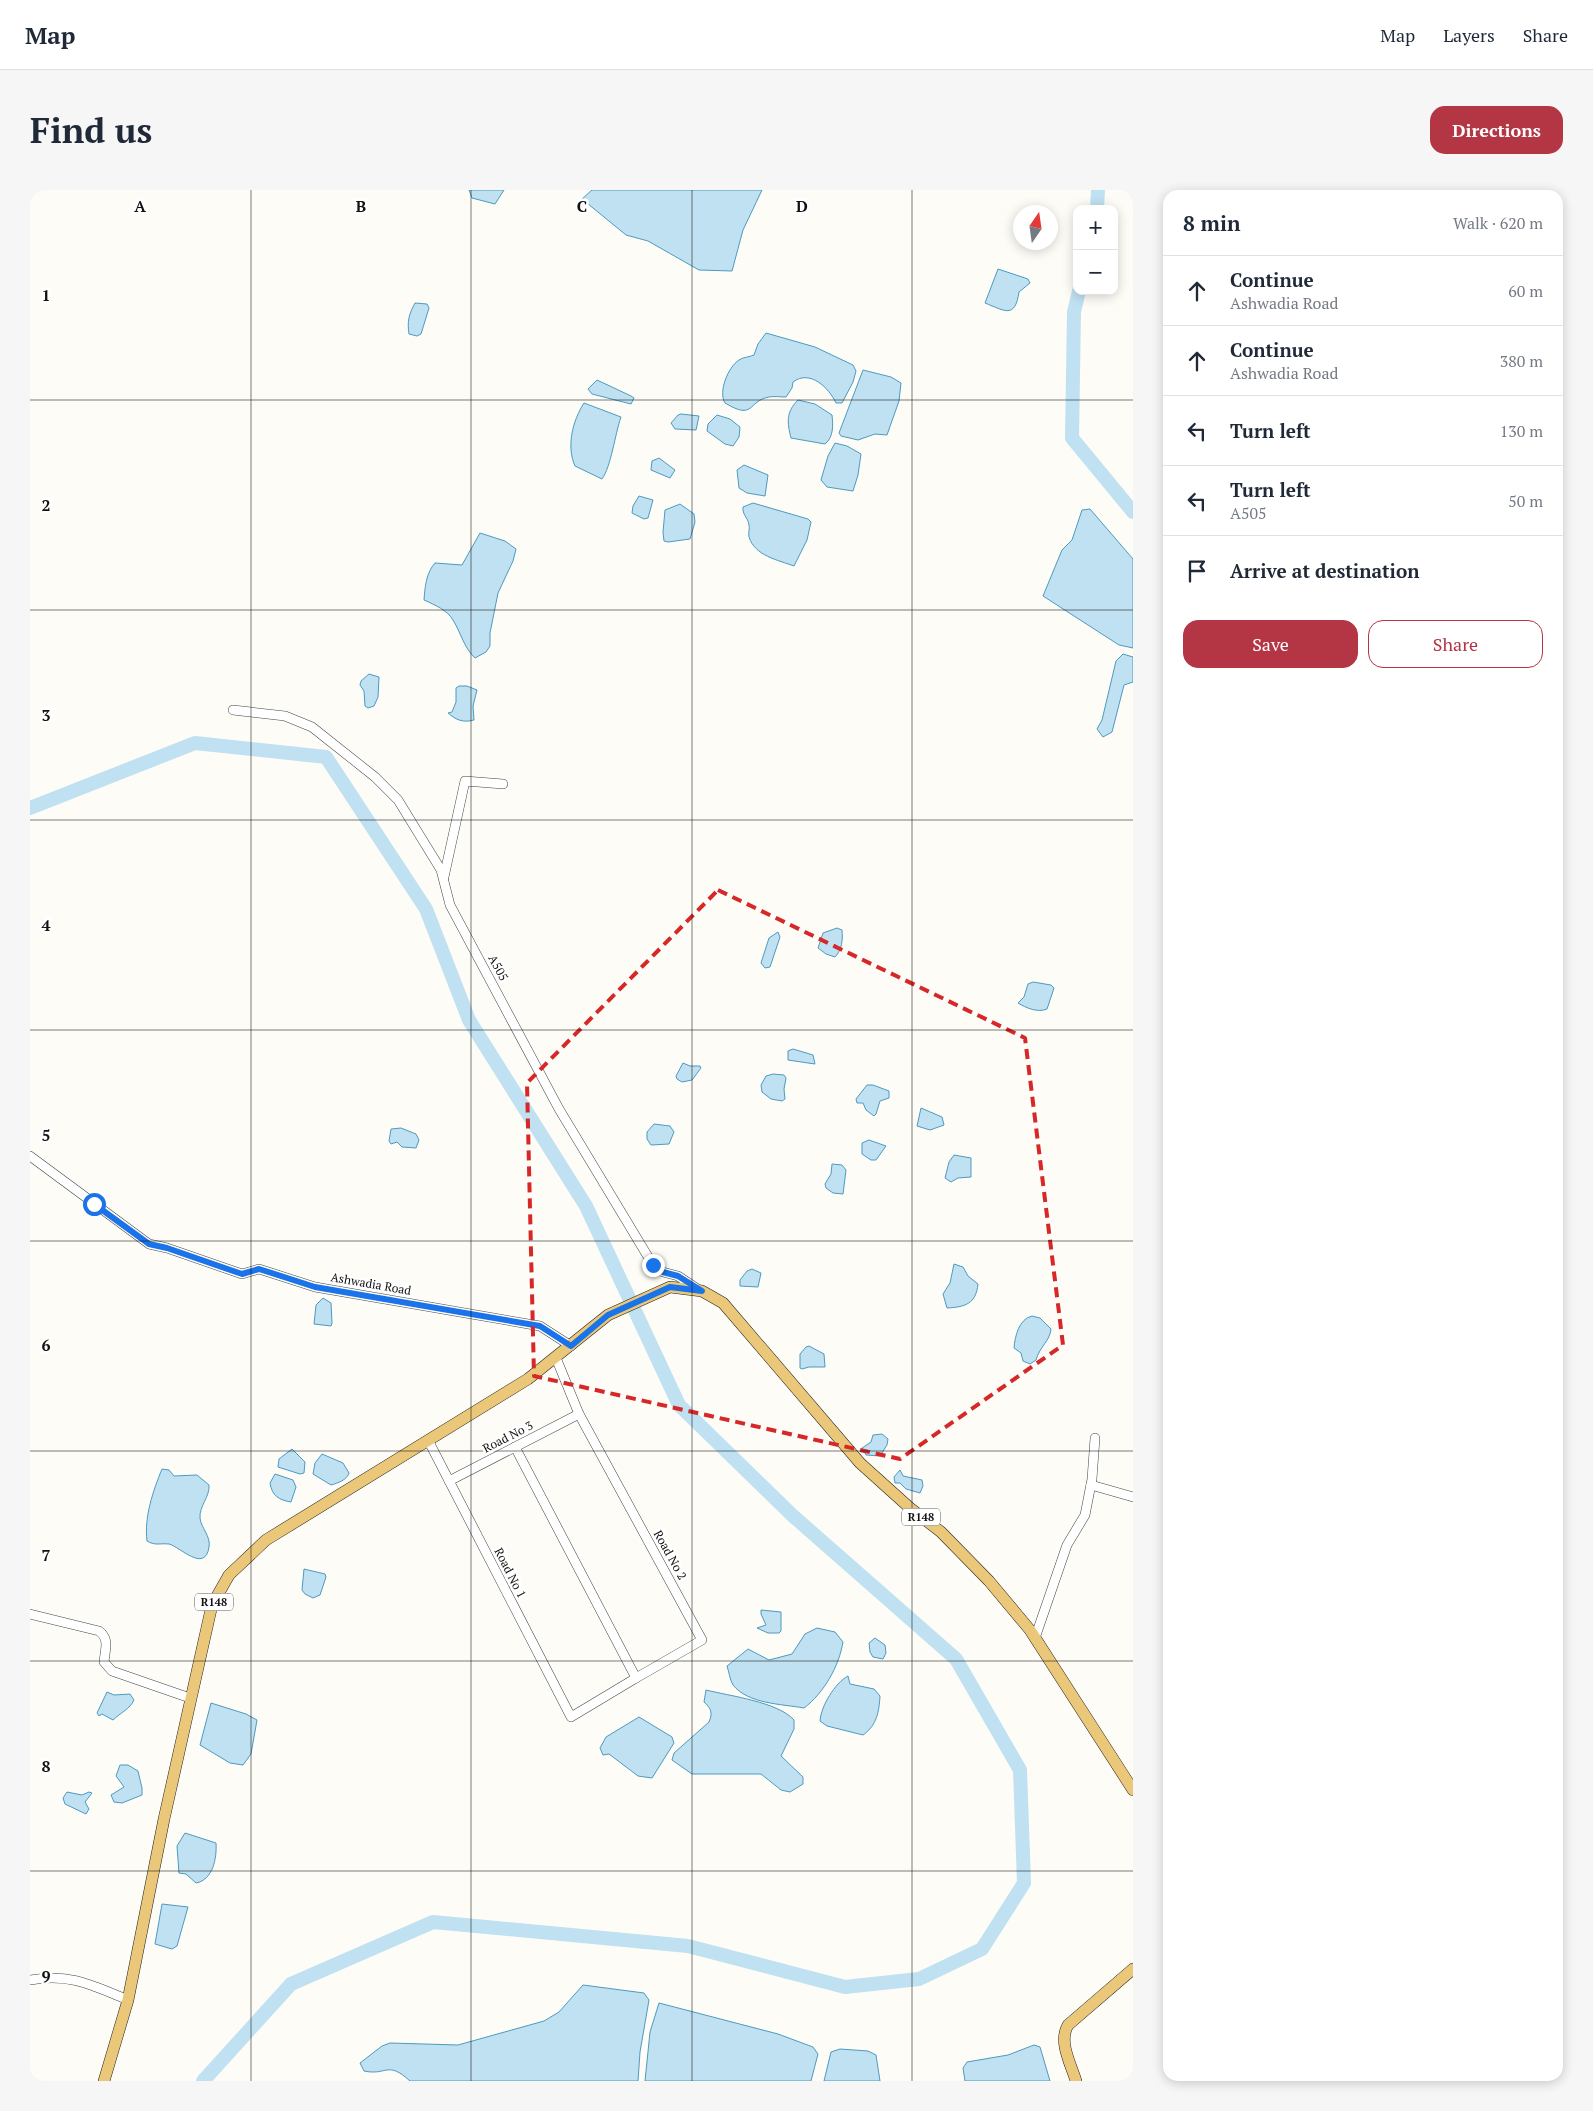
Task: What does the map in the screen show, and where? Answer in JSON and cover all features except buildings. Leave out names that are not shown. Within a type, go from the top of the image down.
[{"type":"main road","name":"R148","points":[[104,2081],[128,2000],[190,1698],[212,1605],[229,1575],[266,1540],[528,1379],[608,1315],[670,1287],[702,1291],[723,1303],[860,1463],[910,1508],[941,1532],[988,1581],[1035,1638],[1133,1790]]},
{"type":"main road","points":[[1076,2081],[1063,2040],[1064,2032],[1068,2026],[1133,1969]]},
{"type":"street","name":"A505","points":[[233,710],[285,716],[312,727],[375,777],[398,800],[441,870],[450,905],[559,1109],[653,1265],[663,1272],[678,1276],[702,1291]]},
{"type":"street","points":[[444,880],[465,781],[503,784]]},
{"type":"street","name":"Ashwadia Road","points":[[30,1156],[149,1244],[167,1248],[242,1274],[259,1269],[315,1287],[540,1326],[571,1346]]},
{"type":"street","points":[[556,1358],[579,1414]]},
{"type":"street","name":"Road No 3","points":[[449,1481],[579,1414]]},
{"type":"street","name":"Road No 2","points":[[579,1414],[702,1640],[636,1678]]},
{"type":"street","points":[[1035,1638],[1067,1545],[1084,1515],[1091,1485],[1095,1438]]},
{"type":"street","name":"Road No 1","points":[[428,1440],[571,1717],[636,1678]]},
{"type":"street","points":[[515,1447],[636,1678]]},
{"type":"street","points":[[1091,1485],[1133,1497]]},
{"type":"street","points":[[30,1614],[99,1631],[104,1635],[106,1641],[104,1662],[112,1671],[190,1698]]},
{"type":"street","points":[[30,1980],[45,1977],[75,1979],[128,2000]]},
{"type":"highlighted area","points":[[718,890],[1025,1038],[1063,1345],[900,1459],[534,1376],[527,1083]]},
{"type":"water","points":[[469,190],[504,190],[495,204],[472,198]]},
{"type":"water","points":[[592,190],[762,190],[743,230],[732,271],[699,270],[648,241],[626,235],[582,199]]},
{"type":"water","points":[[998,269],[1028,279],[1030,283],[1019,292],[1015,306],[1008,311],[985,303]]},
{"type":"water","points":[[415,303],[427,304],[429,308],[421,334],[417,336],[409,334],[408,329],[409,318]]},
{"type":"water","points":[[766,333],[815,347],[853,365],[856,371],[853,382],[842,403],[836,403],[824,386],[812,379],[806,378],[793,382],[792,388],[786,397],[762,399],[746,410],[735,408],[725,403],[723,386],[731,368],[741,359],[754,355],[758,344]]},
{"type":"water","points":[[863,370],[891,377],[901,383],[899,401],[887,435],[875,434],[858,440],[841,436],[839,433]]},
{"type":"water","points":[[597,380],[634,398],[631,404],[592,394],[588,389]]},
{"type":"water","points":[[798,400],[815,404],[832,415],[833,426],[830,438],[825,444],[791,438],[788,418],[791,409]]},
{"type":"water","points":[[584,403],[621,417],[608,467],[602,479],[575,466],[572,458],[572,433]]},
{"type":"water","points":[[681,414],[699,416],[696,430],[675,429],[671,423]]},
{"type":"water","points":[[717,415],[730,419],[740,427],[739,437],[733,446],[725,444],[707,431],[708,424]]},
{"type":"water","points":[[835,443],[847,446],[861,454],[858,475],[853,491],[827,487],[821,480],[828,456]]},
{"type":"water","points":[[659,458],[675,470],[670,478],[651,470],[652,461]]},
{"type":"water","points":[[744,465],[768,475],[765,496],[747,493],[739,488],[737,470]]},
{"type":"water","points":[[639,496],[653,500],[648,518],[644,519],[632,513],[633,506]]},
{"type":"water","points":[[753,503],[808,519],[811,522],[807,540],[794,566],[762,553],[752,543],[743,507]]},
{"type":"water","points":[[680,504],[694,514],[695,522],[690,539],[664,541],[665,510]]},
{"type":"water","points":[[1090,509],[1133,559],[1133,648],[1119,645],[1043,596],[1062,550],[1072,540],[1082,510]]},
{"type":"water","points":[[480,533],[505,541],[516,549],[513,561],[498,593],[490,633],[490,646],[486,652],[475,658],[468,650],[450,616],[440,608],[424,600],[428,576],[435,563],[462,565]]},
{"type":"water","points":[[1123,654],[1133,657],[1133,682],[1124,685],[1112,732],[1103,737],[1097,729],[1102,720],[1116,661]]},
{"type":"water","points":[[369,674],[379,677],[378,697],[374,706],[368,708],[365,706],[364,691],[360,685],[361,681]]},
{"type":"water","points":[[467,686],[477,690],[473,706],[474,720],[460,720],[448,713],[452,712],[456,702],[456,688]]},
{"type":"water","points":[[837,928],[842,930],[842,941],[841,948],[835,957],[826,954],[818,948],[823,933]]},
{"type":"water","points":[[778,932],[780,937],[770,967],[765,968],[761,963],[769,938]]},
{"type":"water","points":[[1033,982],[1051,985],[1054,988],[1047,1009],[1036,1010],[1018,1003],[1024,997],[1028,984]]},
{"type":"water","points":[[793,1049],[813,1055],[815,1064],[788,1060],[788,1051]]},
{"type":"water","points":[[683,1063],[690,1066],[700,1066],[701,1068],[692,1080],[682,1082],[677,1079],[676,1076]]},
{"type":"water","points":[[773,1074],[784,1075],[786,1078],[785,1099],[782,1101],[771,1099],[762,1092],[761,1085],[766,1076]]},
{"type":"water","points":[[867,1085],[873,1085],[889,1091],[889,1098],[880,1101],[874,1116],[866,1110],[863,1103],[857,1103],[856,1099]]},
{"type":"water","points":[[921,1108],[942,1117],[944,1125],[930,1130],[917,1126]]},
{"type":"water","points":[[654,1124],[670,1126],[674,1132],[669,1144],[651,1145],[647,1139],[647,1132]]},
{"type":"water","points":[[401,1128],[416,1134],[419,1140],[416,1148],[402,1147],[397,1142],[391,1144],[389,1141],[391,1129]]},
{"type":"water","points":[[869,1140],[886,1146],[876,1160],[871,1160],[862,1154],[862,1143]]},
{"type":"water","points":[[954,1155],[971,1158],[971,1177],[958,1178],[951,1182],[945,1178],[949,1162]]},
{"type":"water","points":[[832,1164],[842,1165],[846,1170],[843,1194],[833,1193],[826,1188],[825,1184],[831,1174]]},
{"type":"water","points":[[954,1264],[963,1267],[968,1276],[978,1284],[977,1291],[968,1303],[959,1307],[947,1308],[943,1294],[950,1283]]},
{"type":"water","points":[[752,1269],[761,1273],[758,1287],[740,1286],[740,1280],[747,1271]]},
{"type":"water","points":[[323,1298],[331,1303],[331,1326],[314,1324],[316,1305]]},
{"type":"water","points":[[1032,1316],[1040,1318],[1051,1329],[1049,1337],[1036,1360],[1030,1364],[1023,1361],[1021,1353],[1014,1348],[1021,1324]]},
{"type":"water","points":[[809,1346],[824,1354],[825,1367],[800,1368],[800,1354]]},
{"type":"water","points":[[882,1434],[888,1439],[887,1445],[880,1456],[866,1455],[862,1448],[871,1442],[873,1435]]},
{"type":"water","points":[[292,1449],[305,1462],[304,1473],[300,1474],[278,1467],[279,1459]]},
{"type":"water","points":[[322,1454],[343,1463],[349,1473],[346,1478],[331,1485],[313,1474],[315,1463]]},
{"type":"water","points":[[162,1469],[169,1470],[174,1476],[197,1475],[209,1485],[208,1494],[200,1514],[209,1543],[207,1555],[202,1558],[191,1556],[169,1544],[155,1544],[147,1541],[148,1513]]},
{"type":"water","points":[[900,1470],[903,1476],[922,1480],[923,1486],[920,1493],[906,1489],[900,1483],[895,1483],[894,1477]]},
{"type":"water","points":[[275,1474],[293,1480],[296,1487],[291,1502],[280,1499],[272,1491],[270,1483]]},
{"type":"water","points":[[304,1569],[325,1574],[326,1577],[320,1595],[313,1598],[302,1590]]},
{"type":"water","points":[[761,1610],[781,1612],[781,1631],[779,1633],[768,1633],[757,1628],[766,1625]]},
{"type":"water","points":[[817,1628],[835,1632],[843,1642],[830,1678],[818,1695],[804,1708],[756,1700],[739,1691],[733,1685],[727,1666],[748,1649],[769,1660],[792,1654],[805,1634]]},
{"type":"water","points":[[875,1638],[885,1645],[886,1653],[883,1659],[873,1657],[870,1652],[869,1643]]},
{"type":"water","points":[[848,1676],[850,1684],[874,1689],[880,1696],[876,1718],[868,1731],[863,1735],[827,1726],[820,1721],[829,1695]]},
{"type":"water","points":[[706,1690],[765,1704],[787,1714],[794,1720],[794,1729],[781,1756],[803,1777],[803,1784],[790,1792],[781,1790],[761,1774],[692,1774],[672,1760],[674,1753],[709,1722],[711,1711],[704,1702]]},
{"type":"water","points":[[107,1692],[114,1695],[130,1694],[134,1700],[113,1720],[102,1714],[99,1716],[97,1713]]},
{"type":"water","points":[[211,1703],[246,1714],[257,1720],[251,1754],[243,1765],[230,1763],[200,1745]]},
{"type":"water","points":[[639,1717],[672,1737],[674,1743],[652,1778],[638,1776],[609,1754],[603,1755],[600,1748],[606,1737]]},
{"type":"water","points":[[120,1765],[128,1765],[138,1771],[142,1788],[142,1795],[122,1803],[114,1802],[111,1795],[124,1787],[116,1776]]},
{"type":"water","points":[[67,1792],[82,1795],[89,1792],[92,1793],[85,1802],[89,1809],[86,1814],[65,1804],[63,1798]]},
{"type":"water","points":[[185,1833],[216,1843],[213,1868],[206,1878],[196,1883],[186,1874],[179,1873],[177,1846]]},
{"type":"water","points":[[162,1904],[188,1907],[177,1946],[172,1949],[155,1944]]},
{"type":"water","points":[[583,1985],[644,1993],[649,2000],[640,2052],[638,2081],[410,2081],[396,2071],[364,2071],[360,2063],[382,2046],[390,2043],[458,2045],[544,2021],[559,2012]]},
{"type":"water","points":[[659,2003],[778,2034],[813,2047],[818,2054],[811,2081],[645,2081],[650,2032]]},
{"type":"water","points":[[1034,2045],[1040,2047],[1050,2081],[965,2081],[963,2068],[967,2062],[1008,2055]]},
{"type":"water","points":[[840,2049],[868,2051],[876,2055],[880,2081],[824,2081],[831,2052]]},
{"type":"waterway","points":[[1097,205],[1098,190]]},
{"type":"waterway","points":[[1078,295],[1074,312],[1072,438],[1133,512]]},
{"type":"waterway","points":[[30,808],[195,743],[326,757],[426,909],[469,1020],[586,1206],[679,1405],[792,1515],[956,1659],[1020,1770],[1024,1883],[982,1949],[919,1979],[845,1987],[688,1946],[433,1922],[291,1984],[203,2081]]},
{"type":"route","points":[[94,1204],[138,1238],[149,1244],[167,1248],[242,1274],[259,1269],[315,1287],[540,1326],[571,1346],[608,1315],[670,1287],[702,1291],[678,1276],[663,1272],[653,1265]]}]
